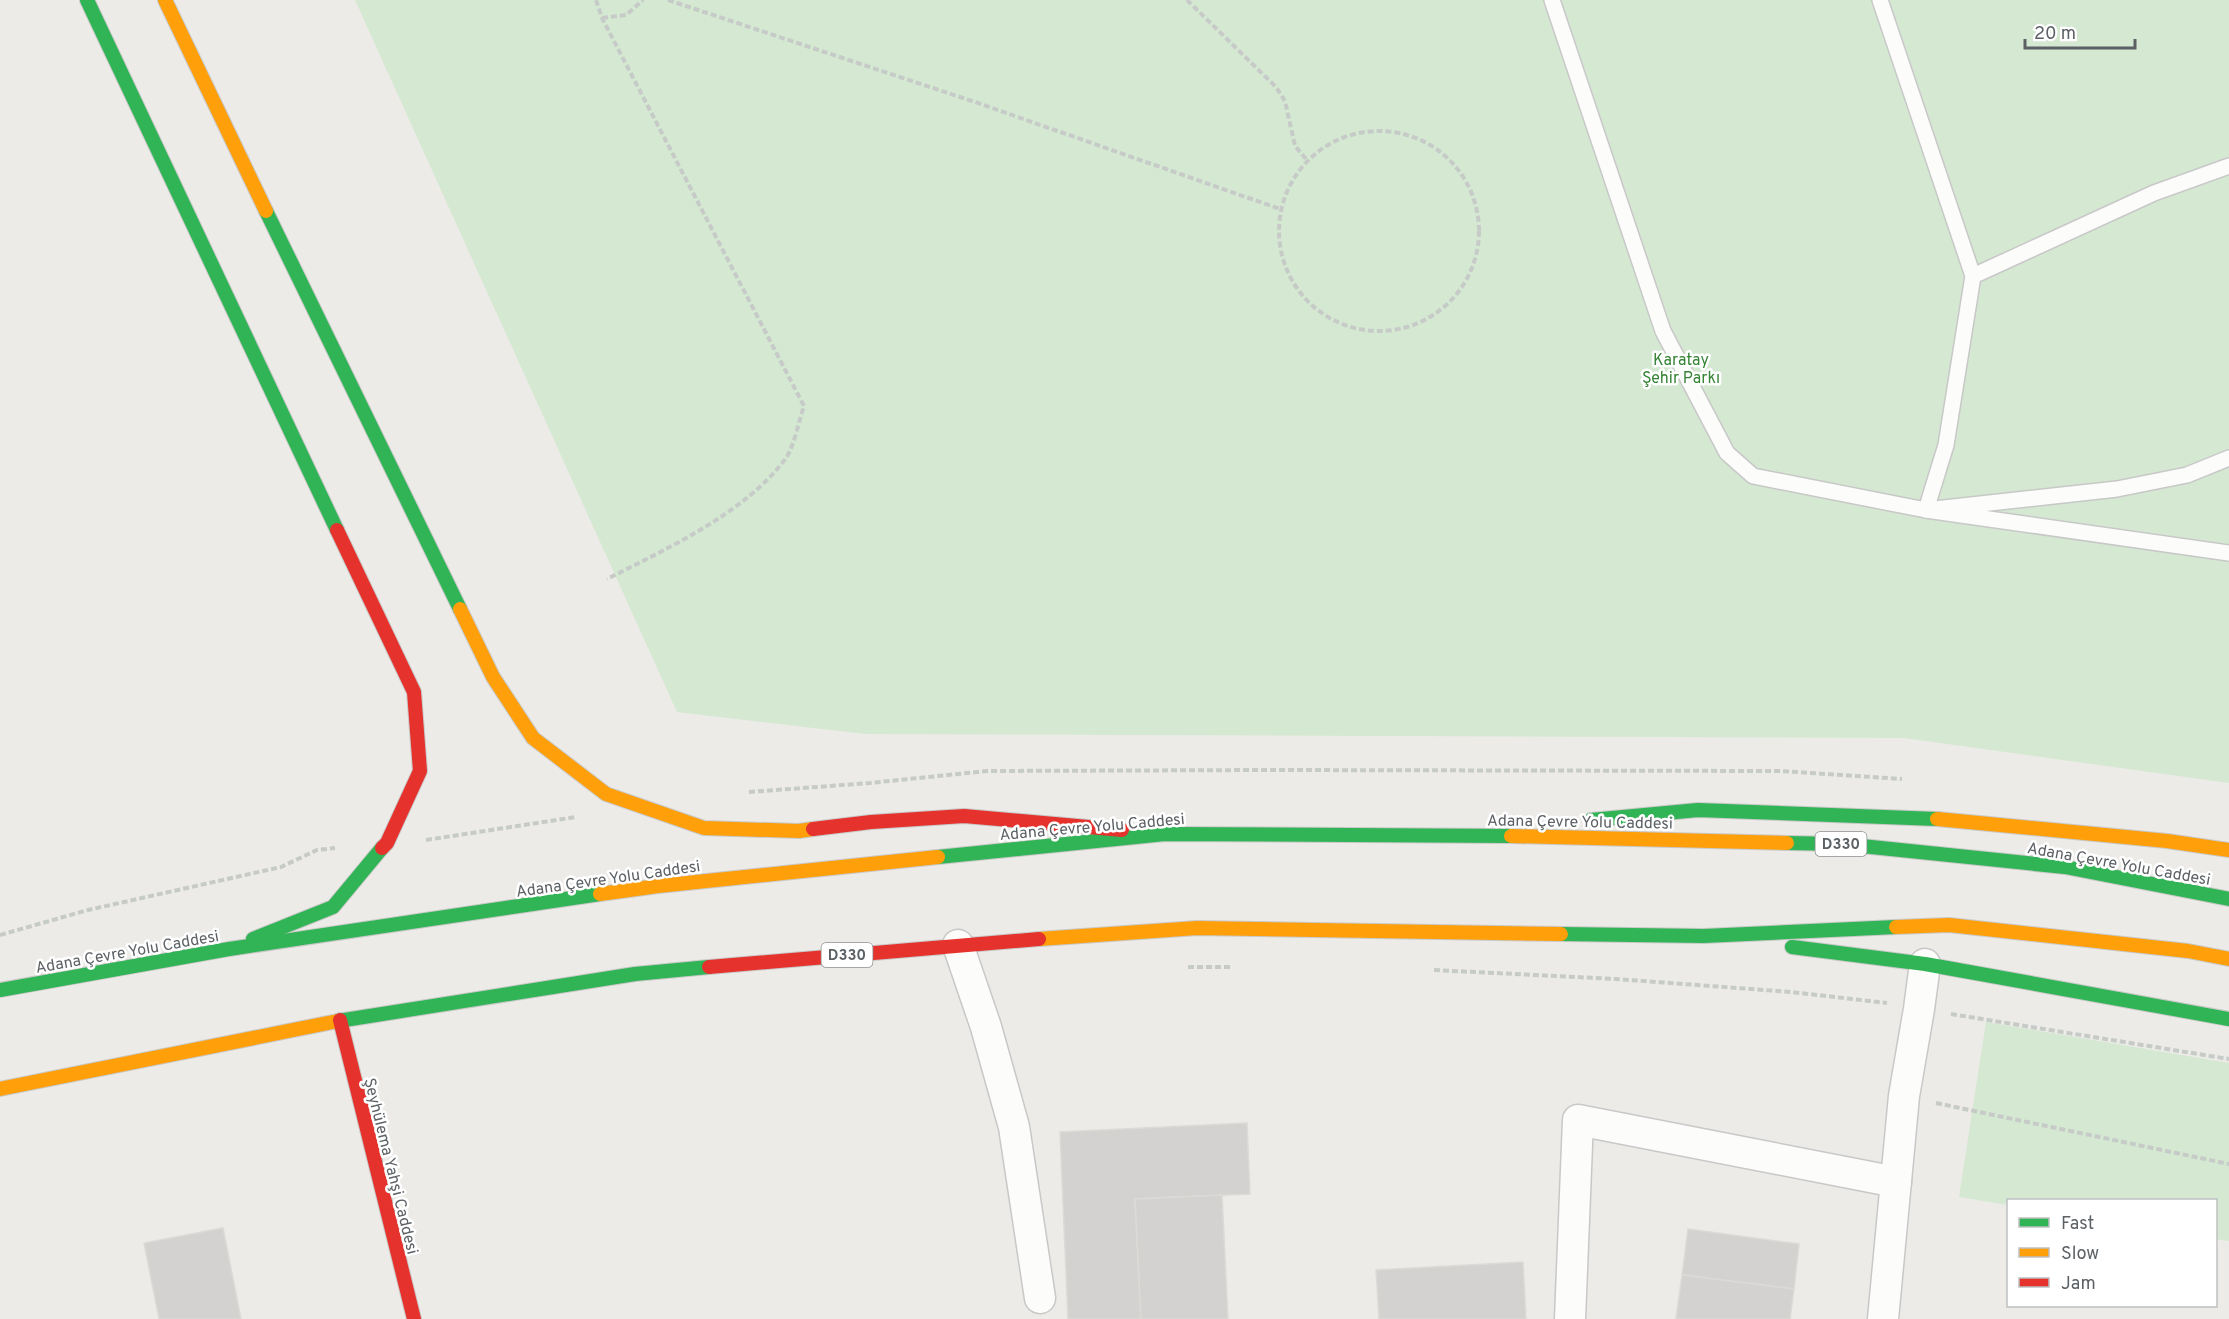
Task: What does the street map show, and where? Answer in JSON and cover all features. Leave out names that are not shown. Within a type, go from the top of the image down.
[{"type":"main road","points":[[87,0],[414,692],[420,771],[387,843],[333,906],[229,950]]},
{"type":"main road","points":[[165,0],[493,677],[533,738],[606,794],[704,828],[800,831],[870,822],[964,816],[1165,834]]},
{"type":"main road","name":"D330","points":[[1579,821],[1698,810],[1937,819],[2166,841],[2229,850]]},
{"type":"main road","name":"D330","points":[[1449,834],[1556,824]]},
{"type":"main road","name":"Adana Çevre Yolu Caddesi","points":[[0,990],[229,950],[658,886],[1165,834],[1449,834],[1842,844],[2065,867],[2229,898]]},
{"type":"main road","name":"D330","points":[[0,1089],[340,1020],[635,974],[958,945],[1197,928],[1704,936],[1949,925],[2188,951],[2229,959]]},
{"type":"main road","name":"D330","points":[[1704,936],[1925,964],[2229,1018]]},
{"type":"main road","name":"Şeyhülema Yahşi Caddesi","points":[[340,1020],[414,1319]]},
{"type":"street","points":[[958,945],[986,1027],[1014,1127],[1040,1298]]},
{"type":"street","points":[[1883,1319],[1904,1096],[1925,964]]},
{"type":"street","points":[[1570,1319],[1578,1120],[1896,1182]]},
{"type":"lane","points":[[1552,0],[1663,331],[1727,453],[1753,476],[1926,510],[2229,553]]},
{"type":"lane","points":[[1880,0],[1973,276],[1946,445],[1926,510]]},
{"type":"lane","points":[[1973,276],[2154,193],[2229,166]]},
{"type":"lane","points":[[1926,510],[2117,489],[2187,475],[2229,458]]},
{"type":"path","points":[[596,0],[602,18],[804,406],[788,457],[752,495],[685,540],[607,579]]},
{"type":"path","points":[[602,18],[626,15],[643,0]]},
{"type":"path","points":[[669,0],[972,101],[1280,209]]},
{"type":"path","points":[[1187,0],[1276,87],[1286,100],[1295,146],[1307,160]]},
{"type":"path","points":[[1367,130],[1400,132],[1432,144],[1458,166],[1474,196],[1480,229],[1475,263],[1459,293],[1434,316],[1403,330],[1369,332],[1336,323],[1309,303],[1288,275],[1279,243],[1280,209],[1291,183],[1307,160],[1334,140],[1367,130]]},
{"type":"path","points":[[1179,967],[1239,967]]},
{"type":"path","points":[[1429,970],[1616,979],[1791,992],[1880,1002],[2229,1059]]},
{"type":"path","points":[[1904,1096],[2229,1164]]},
{"type":"green space","name":"Karatay Şehir Parkı","points":[[355,0],[2229,0],[2229,783],[1904,738],[865,734],[677,712]]},
{"type":"green space","points":[[1986,1022],[2229,1063],[2229,1241],[2217,1239],[2217,1199],[2007,1199],[2007,1205],[1959,1197]]},
{"type":"building","points":[[1247,1123],[1250,1194],[1135,1199],[1141,1319],[1068,1319],[1060,1132]]},
{"type":"building","points":[[1222,1195],[1228,1319],[1141,1319],[1135,1199]]},
{"type":"building","points":[[223,1228],[241,1319],[159,1319],[144,1243]]},
{"type":"building","points":[[1688,1229],[1799,1244],[1794,1289],[1682,1275]]},
{"type":"building","points":[[1523,1262],[1526,1319],[1379,1319],[1376,1270]]},
{"type":"building","points":[[1682,1275],[1794,1289],[1790,1319],[1676,1319]]},
{"type":"traffic: fast","points":[[87,0],[337,530]]},
{"type":"traffic: fast","points":[[266,211],[460,609]]},
{"type":"traffic: fast","points":[[1591,820],[1698,810],[1937,819]]},
{"type":"traffic: fast","points":[[938,857],[1165,834],[1511,836]]},
{"type":"traffic: fast","points":[[1787,843],[1842,844],[2065,867],[2229,899]]},
{"type":"traffic: fast","points":[[253,939],[333,907],[382,848]]},
{"type":"traffic: fast","points":[[0,990],[229,949],[600,894]]},
{"type":"traffic: fast","points":[[1561,934],[1704,936],[1896,927]]},
{"type":"traffic: fast","points":[[1792,947],[1925,964],[2229,1019]]},
{"type":"traffic: fast","points":[[338,1021],[635,974],[709,967]]},
{"type":"traffic: slow","points":[[165,0],[266,211]]},
{"type":"traffic: slow","points":[[460,609],[493,677],[533,738],[606,794],[704,828],[799,831],[813,829]]},
{"type":"traffic: slow","points":[[1937,819],[2167,841],[2229,850]]},
{"type":"traffic: slow","points":[[1511,836],[1787,843]]},
{"type":"traffic: slow","points":[[600,894],[938,857]]},
{"type":"traffic: slow","points":[[1896,927],[1949,925],[2188,951],[2229,959]]},
{"type":"traffic: slow","points":[[1039,939],[1197,928],[1561,934]]},
{"type":"traffic: slow","points":[[0,1089],[338,1021]]},
{"type":"traffic: jam","points":[[337,530],[414,692],[420,771],[387,843],[382,848]]},
{"type":"traffic: jam","points":[[813,829],[871,822],[964,816],[1122,830]]},
{"type":"traffic: jam","points":[[709,967],[1039,939]]},
{"type":"traffic: jam","points":[[340,1020],[414,1319]]}]
